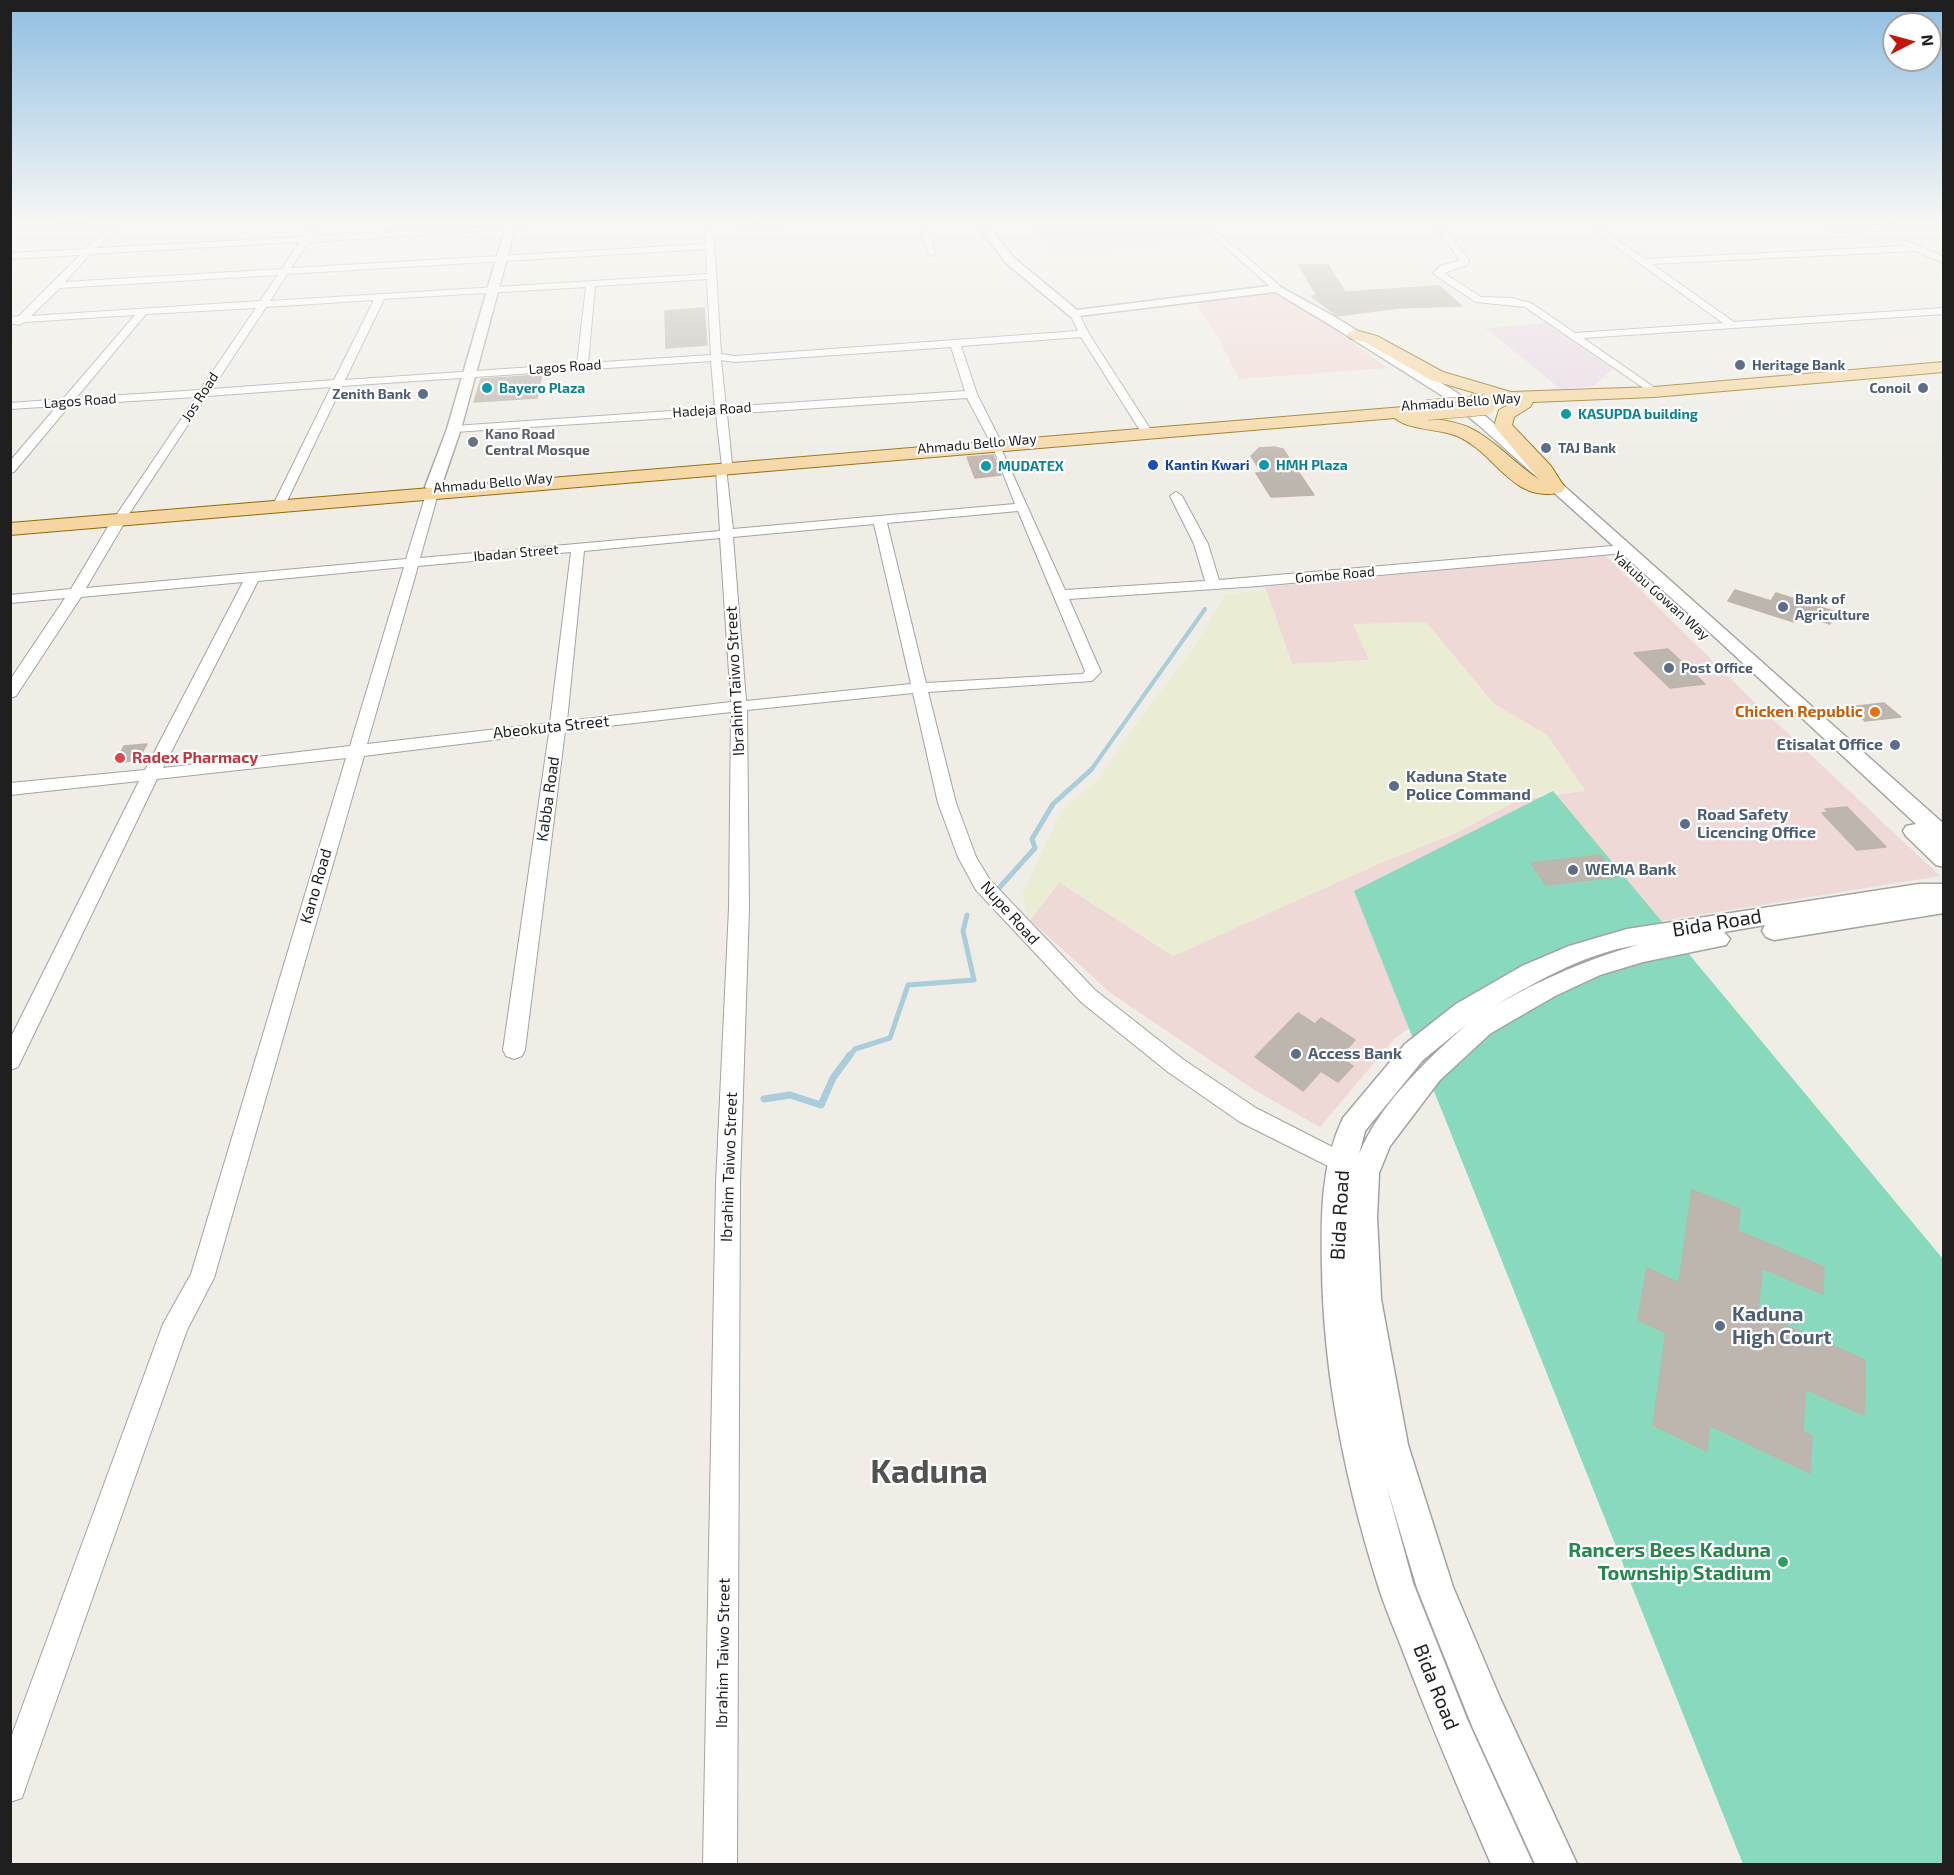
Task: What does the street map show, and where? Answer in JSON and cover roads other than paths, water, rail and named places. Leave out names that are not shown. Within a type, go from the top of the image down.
[{"type":"main road","points":[[1522,400],[1452,381],[1415,365],[1371,339],[1355,335],[1357,343],[1400,373],[1403,387],[1387,411],[1464,432],[1483,445],[1513,472],[1548,489]]},
{"type":"main road","name":"Ahmadu Bello Way","points":[[10,524],[121,517],[996,445],[1481,402],[1654,392],[1944,367]]},
{"type":"main road","name":"Ahmadu Bello Way","points":[[1522,400],[1624,400],[1944,373]]},
{"type":"main road","points":[[1522,400],[1505,414],[1503,426],[1544,470],[1548,489]]},
{"type":"main road","name":"Ahmadu Bello Way","points":[[996,445],[1145,430],[1387,411]]},
{"type":"main road","name":"Ahmadu Bello Way","points":[[10,530],[281,501],[432,491]]},
{"type":"street","points":[[10,331],[33,308]]},
{"type":"street","points":[[10,321],[209,308]]},
{"type":"street","name":"Jos Road","points":[[10,693],[76,593],[121,517],[259,308]]},
{"type":"street","points":[[281,501],[375,308]]},
{"type":"street","points":[[432,491],[454,429],[468,373],[488,308]]},
{"type":"street","points":[[582,366],[588,308]]},
{"type":"street","name":"Ibrahim Taiwo Street","points":[[715,308],[720,357],[720,409],[739,707],[739,908],[728,1183],[720,1864]]},
{"type":"street","points":[[1067,308],[1074,314],[1145,430]]},
{"type":"street","points":[[1074,314],[1117,308]]},
{"type":"street","name":"Yakubu Gowan Way","points":[[1311,308],[1430,383],[1616,549],[1724,636],[1944,837]]},
{"type":"street","points":[[1531,308],[1654,392]]},
{"type":"street","points":[[1709,308],[1732,325]]},
{"type":"street","points":[[1574,336],[1944,311]]},
{"type":"street","points":[[10,469],[142,313]]},
{"type":"street","points":[[720,357],[1083,332]]},
{"type":"street","name":"Lagos Road","points":[[10,406],[468,373],[720,357],[735,359],[955,344],[1083,332]]},
{"type":"street","points":[[955,344],[971,394],[996,445],[1061,596]]},
{"type":"street","name":"Hadeja Road","points":[[454,429],[720,409],[971,394]]},
{"type":"street","name":"Kano Road","points":[[10,1786],[176,1324],[202,1278],[432,491]]},
{"type":"street","points":[[1176,496],[1201,544],[1214,585]]},
{"type":"street","name":"Ibadan Street","points":[[10,598],[252,579],[1022,507]]},
{"type":"street","name":"Nupe Road","points":[[880,522],[947,803],[967,857],[983,885],[1089,996],[1176,1066],[1248,1115],[1342,1163]]},
{"type":"street","name":"Kabba Road","points":[[513,1050],[558,726],[578,547]]},
{"type":"street","name":"Yakubu Gowan Way","points":[[1616,549],[1706,637],[1944,860]]},
{"type":"street","name":"Gombe Road","points":[[1061,596],[1214,585],[1616,549]]},
{"type":"street","points":[[10,1060],[150,776],[252,579]]},
{"type":"street","name":"Abeokuta Street","points":[[10,789],[150,776],[558,726],[921,688],[1092,675],[1093,672],[1061,596]]},
{"type":"street","name":"Bida Road","points":[[1512,1864],[1452,1729],[1395,1583],[1356,1437],[1338,1304],[1336,1209],[1342,1163],[1353,1126],[1414,1052],[1465,1011],[1531,973],[1578,953],[1627,938],[1918,892],[1944,892]]},
{"type":"street","name":"Bida Road","points":[[1556,1864],[1435,1588],[1391,1445],[1366,1299],[1362,1217],[1365,1173],[1379,1138],[1431,1072],[1482,1026],[1546,988],[1592,968],[1643,953],[1707,940],[1944,904]]},
{"type":"street","points":[[1418,1642],[1454,1633]]},
{"type":"waterway","points":[[1091,770],[1205,609]]},
{"type":"waterway","points":[[999,888],[1035,848],[1032,839],[1053,804],[1091,770]]},
{"type":"waterway","points":[[849,1057],[855,1049],[890,1038],[908,985],[974,980],[963,931],[967,915]]},
{"type":"waterway","points":[[764,1099],[790,1095],[821,1105],[833,1078],[850,1055]]},
{"type":"place","name":"Heritage Bank","points":[[1740,365]]},
{"type":"place","name":"Bayero Plaza","points":[[487,388]]},
{"type":"place","name":"Conoil","points":[[1923,388]]},
{"type":"place","name":"Zenith Bank","points":[[423,394]]},
{"type":"place","name":"KASUPDA building","points":[[1566,414]]},
{"type":"place","name":"Kano Road Central Mosque","points":[[473,442]]},
{"type":"place","name":"TAJ Bank","points":[[1546,448]]},
{"type":"place","name":"Kantin Kwari","points":[[1153,465]]},
{"type":"place","name":"HMH Plaza","points":[[1264,465]]},
{"type":"place","name":"MUDATEX","points":[[986,466]]},
{"type":"place","name":"Bank of Agriculture","points":[[1783,607]]},
{"type":"place","name":"Post Office","points":[[1669,668]]},
{"type":"place","name":"Chicken Republic","points":[[1875,712]]},
{"type":"place","name":"Etisalat Office","points":[[1895,745]]},
{"type":"place","name":"Radex Pharmacy","points":[[120,758]]},
{"type":"place","name":"Kaduna State Police Command","points":[[1394,786]]},
{"type":"place","name":"Road Safety Licencing Office","points":[[1685,824]]},
{"type":"place","name":"WEMA Bank","points":[[1573,870]]},
{"type":"place","name":"Access Bank","points":[[1296,1054]]},
{"type":"place","name":"Kaduna High Court","points":[[1720,1326]]},
{"type":"place","name":"Rancers Bees Kaduna Township Stadium","points":[[1783,1562]]},
{"type":"district","name":"Kaduna","points":[[929,1472]]}]
